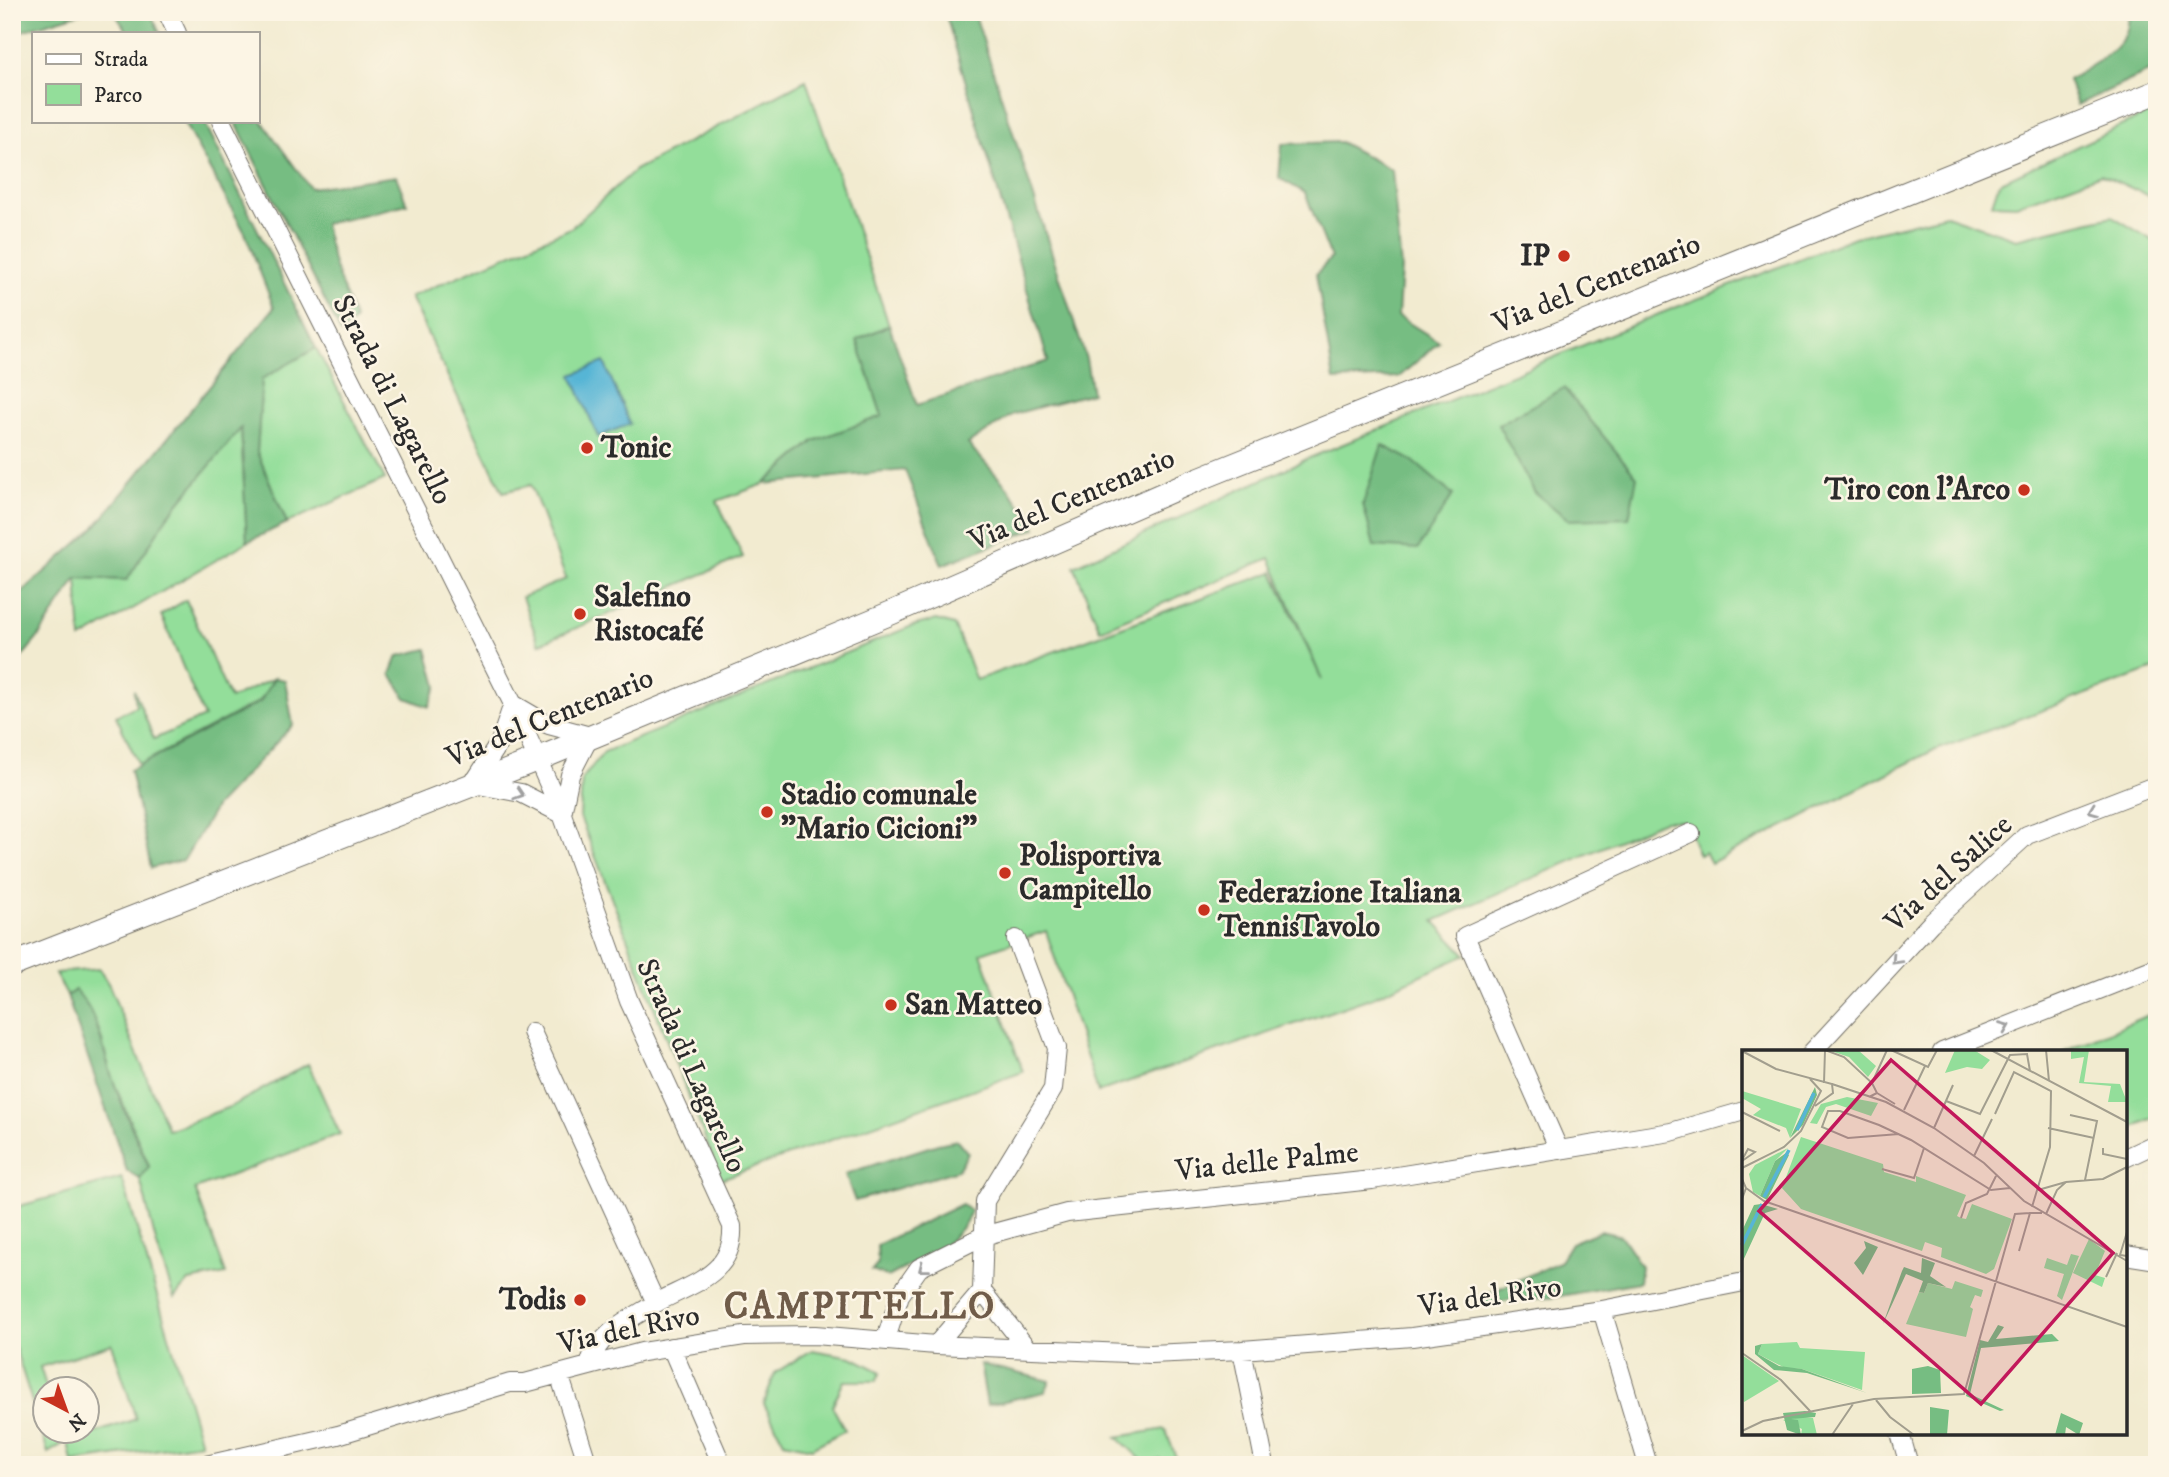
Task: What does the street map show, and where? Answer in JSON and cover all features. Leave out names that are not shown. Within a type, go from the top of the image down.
[{"type":"street","points":[[167,12],[177,32]]},
{"type":"street","name":"Via del Centenario","points":[[12,965],[538,759],[891,613],[1184,485],[2157,92]]},
{"type":"street","name":"Strada di Lagarello","points":[[222,122],[513,704],[562,814],[629,1001],[732,1226],[733,1242],[729,1256],[719,1268],[618,1327],[594,1348],[589,1365]]},
{"type":"street","points":[[513,704],[549,725],[590,736],[570,775],[562,814],[521,793],[474,784],[500,742],[513,704]]},
{"type":"street","name":"Via del Salice","points":[[1814,1050],[1931,923],[2027,835],[2157,785]]},
{"type":"street","points":[[1559,1150],[1465,936],[1691,833]]},
{"type":"street","points":[[1016,939],[1056,1048],[1053,1089],[985,1201],[982,1291],[1026,1348]]},
{"type":"street","points":[[1947,1050],[2157,967]]},
{"type":"street","points":[[532,1032],[656,1303]]},
{"type":"street","name":"Via delle Palme","points":[[886,1339],[900,1295],[919,1268],[983,1236],[1067,1213],[1372,1180],[1671,1132],[1742,1112]]},
{"type":"street","points":[[2127,1157],[2157,1143]]},
{"type":"street","points":[[2127,1255],[2157,1260]]},
{"type":"street","name":"Via del Rivo","points":[[206,1465],[338,1435],[510,1383],[525,1383],[589,1365],[744,1336],[815,1335],[936,1345],[1150,1354],[1242,1350],[1412,1337],[1602,1310],[1742,1282]]},
{"type":"street","points":[[936,1345],[982,1291]]},
{"type":"street","points":[[1602,1310],[1648,1465]]},
{"type":"street","points":[[671,1348],[720,1463]]},
{"type":"street","points":[[1242,1350],[1265,1465]]},
{"type":"street","points":[[559,1374],[588,1465]]},
{"type":"street","points":[[1901,1435],[1909,1465]]},
{"type":"green space","points":[[12,12],[84,12],[12,34]]},
{"type":"green space","points":[[114,12],[150,12],[160,32],[127,32]]},
{"type":"green space","points":[[945,12],[974,12],[1086,359],[1092,393],[1014,414],[968,444],[1008,488],[1036,528],[942,565],[905,470],[764,484],[814,441],[882,416],[857,340],[889,325],[917,405],[1048,361]]},
{"type":"green space","points":[[2127,12],[2157,12],[2157,68],[2077,105],[2068,80],[2099,61],[2119,44],[2128,24]]},
{"type":"green space","points":[[806,80],[889,325],[857,340],[882,416],[814,441],[764,484],[717,501],[743,557],[539,644],[522,597],[566,579],[531,485],[503,492],[410,297],[571,228],[635,170]]},
{"type":"green space","points":[[2157,109],[2157,200],[2101,174],[2016,205],[1992,204],[1999,183]]},
{"type":"green space","points":[[259,117],[310,188],[396,176],[407,204],[324,224],[334,265],[355,320],[341,333],[236,122],[259,122]]},
{"type":"green space","points":[[184,122],[204,122],[316,348],[262,379],[257,452],[287,523],[247,542],[241,428],[167,517],[127,580],[77,578],[37,639],[12,669],[12,601],[95,527],[274,308],[245,233]]},
{"type":"green space","points":[[1340,142],[1392,170],[1401,268],[1398,316],[1439,342],[1399,377],[1334,380],[1316,274],[1331,258],[1305,193],[1279,178],[1282,144]]},
{"type":"green space","points":[[1946,215],[2016,239],[2112,216],[2157,243],[2157,668],[1930,752],[1711,863],[1705,852],[1699,855],[1685,821],[1663,821],[1434,921],[1466,955],[1373,997],[1098,1092],[1046,931],[981,953],[1023,1072],[721,1179],[580,817],[582,779],[604,752],[912,626],[936,620],[954,625],[976,680],[1273,572],[1322,680],[1270,558],[1100,630],[1074,566],[1307,459],[1659,314],[1855,237]]},
{"type":"green space","points":[[316,348],[385,479],[287,523],[257,452],[262,378]]},
{"type":"green space","points":[[1564,388],[1637,477],[1629,518],[1569,520],[1535,493],[1498,425]]},
{"type":"green space","points":[[241,427],[247,542],[81,639],[77,578],[127,580],[167,517]]},
{"type":"green space","points":[[1382,445],[1413,461],[1453,495],[1418,549],[1374,546],[1363,504]]},
{"type":"green space","points":[[186,600],[230,699],[274,678],[260,701],[139,765],[116,716],[136,706],[134,690],[154,739],[204,717],[161,615]]},
{"type":"green space","points":[[427,649],[437,686],[429,707],[406,698],[391,674],[398,656]]},
{"type":"green space","points":[[274,678],[285,680],[293,725],[216,806],[184,860],[151,868],[130,770],[260,702]]},
{"type":"green space","points":[[99,969],[109,985],[168,1130],[232,1106],[308,1064],[340,1134],[195,1189],[226,1274],[189,1281],[174,1298],[140,1179],[149,1166],[112,1078],[99,1030],[75,990],[67,996],[55,973]]},
{"type":"green space","points":[[75,990],[95,1021],[117,1091],[149,1167],[140,1179],[127,1171],[67,996]]},
{"type":"green space","points":[[2157,1011],[2157,1116],[2127,1130],[2127,1050],[2068,1050]]},
{"type":"green space","points":[[957,1140],[968,1153],[958,1170],[855,1201],[845,1174]]},
{"type":"green space","points":[[122,1178],[201,1443],[72,1462],[69,1446],[102,1446],[102,1430],[136,1419],[112,1344],[40,1367],[43,1376],[32,1376],[32,1402],[12,1338],[12,1208]]},
{"type":"green space","points":[[962,1204],[971,1211],[957,1234],[947,1243],[888,1277],[872,1271],[878,1264],[877,1245]]},
{"type":"green space","points":[[1600,1231],[1621,1236],[1641,1266],[1639,1282],[1549,1298],[1515,1299],[1483,1305],[1489,1293],[1559,1262],[1571,1243]]},
{"type":"green space","points":[[812,1350],[852,1357],[881,1372],[876,1381],[844,1381],[832,1406],[845,1430],[812,1448],[784,1442],[764,1404],[775,1373]]},
{"type":"green space","points":[[980,1364],[1050,1381],[1045,1392],[987,1405]]},
{"type":"green space","points":[[1165,1429],[1179,1465],[1163,1465],[1160,1459],[1145,1463],[1117,1437]]},
{"type":"green space","points":[[46,1446],[59,1446],[48,1453]]},
{"type":"water","points":[[604,362],[630,424],[598,437],[572,375]]},
{"type":"place","name":"IP","points":[[1564,256]]},
{"type":"place","name":"Tonic","points":[[587,448]]},
{"type":"place","name":"Tiro con l'Arco","points":[[2024,490]]},
{"type":"place","name":"Salefino Ristocafé","points":[[580,614]]},
{"type":"place","name":"Stadio comunale \"Mario Cicioni\"","points":[[767,812]]},
{"type":"place","name":"Polisportiva Campitello","points":[[1005,873]]},
{"type":"place","name":"Federazione Italiana TennisTavolo","points":[[1204,910]]},
{"type":"place","name":"San Matteo","points":[[891,1005]]},
{"type":"place","name":"Todis","points":[[580,1300]]},
{"type":"district","name":"CAMPITELLO","points":[[860,1307]]}]
